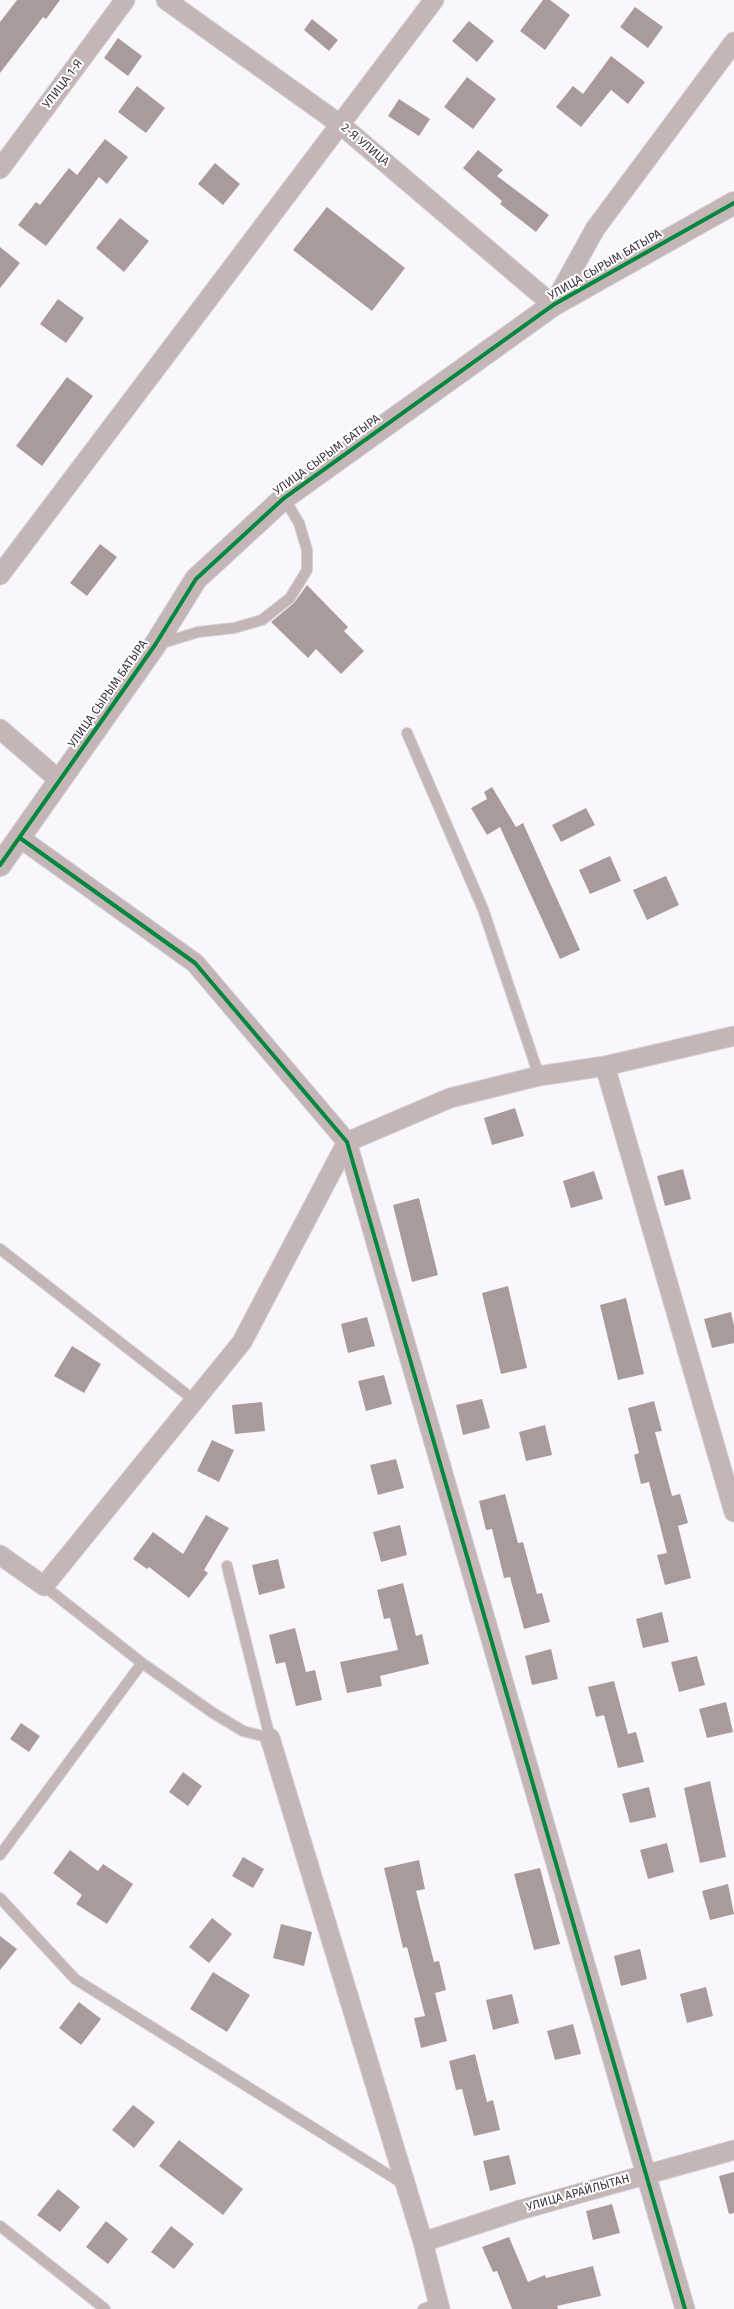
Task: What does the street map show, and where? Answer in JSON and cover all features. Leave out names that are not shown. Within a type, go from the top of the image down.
[{"type":"street","name":"УЛИЦА 1-Я","points":[[0,169],[125,0]]},
{"type":"street","name":"2-Я УЛИЦА","points":[[166,0],[341,125],[553,306]]},
{"type":"street","points":[[0,575],[434,0]]},
{"type":"street","points":[[553,306],[595,229],[734,42]]},
{"type":"street","name":"УЛИЦА СЫРЫМ БАТЫРА","points":[[0,865],[154,645],[196,579],[284,498],[553,306],[734,204]]},
{"type":"street","points":[[0,729],[59,780]]},
{"type":"street","points":[[20,838],[195,962],[347,1142],[685,2309]]},
{"type":"street","points":[[0,1555],[44,1586],[242,1342],[347,1142],[450,1098],[539,1076],[604,1066],[734,1036]]},
{"type":"street","points":[[604,1066],[734,1512]]},
{"type":"street","points":[[270,1738],[423,2242],[434,2307]]},
{"type":"street","name":"УЛИЦА АРАЙЛЫТАН","points":[[423,2242],[520,2210],[734,2150]]},
{"type":"lane","points":[[154,645],[198,632],[234,628],[262,620],[290,598],[307,570],[307,550],[299,523],[284,498]]},
{"type":"lane","points":[[407,733],[483,909],[539,1076]]},
{"type":"lane","points":[[0,1249],[194,1400]]},
{"type":"lane","points":[[44,1586],[142,1663],[243,1731],[270,1738],[227,1566]]},
{"type":"lane","points":[[0,1855],[142,1663]]},
{"type":"lane","points":[[0,1898],[75,1979],[405,2185]]},
{"type":"lane","points":[[0,2226],[105,2309]]},
{"type":"building","points":[[17,0],[60,0],[46,19],[43,17],[0,73],[0,22]]},
{"type":"building","points":[[543,0],[550,0],[570,15],[545,50],[520,31]]},
{"type":"building","points":[[635,7],[663,27],[648,48],[620,27]]},
{"type":"building","points":[[312,19],[338,40],[329,51],[304,30]]},
{"type":"building","points":[[469,21],[494,41],[477,62],[452,41]]},
{"type":"building","points":[[118,38],[142,56],[128,76],[104,58]]},
{"type":"building","points":[[611,56],[645,82],[628,104],[611,90],[581,127],[556,107],[573,86],[583,94]]},
{"type":"building","points":[[467,77],[496,99],[473,129],[444,107]]},
{"type":"building","points":[[137,86],[165,108],[146,133],[118,112]]},
{"type":"building","points":[[399,99],[430,119],[419,136],[388,116]]},
{"type":"building","points":[[105,139],[128,157],[107,184],[99,177],[46,246],[18,225],[36,202],[40,205],[69,168],[77,175]]},
{"type":"building","points":[[478,150],[503,170],[497,176],[549,215],[536,232],[500,204],[502,201],[463,168]]},
{"type":"building","points":[[215,163],[240,184],[223,205],[198,184]]},
{"type":"building","points":[[327,207],[405,268],[372,311],[293,250]]},
{"type":"building","points":[[120,218],[149,241],[124,272],[96,248]]},
{"type":"building","points":[[0,247],[20,263],[0,288]]},
{"type":"building","points":[[58,299],[84,318],[66,343],[40,324]]},
{"type":"building","points":[[67,377],[93,396],[42,466],[16,446]]},
{"type":"building","points":[[100,544],[117,557],[87,596],[70,583]]},
{"type":"building","points":[[307,585],[348,627],[344,631],[364,651],[341,674],[316,649],[308,658],[271,622],[294,603]]},
{"type":"building","points":[[492,787],[516,827],[523,823],[580,950],[560,959],[500,827],[487,835],[471,808],[487,799],[484,792]]},
{"type":"building","points":[[586,808],[595,825],[561,842],[552,825]]},
{"type":"building","points":[[610,856],[621,881],[590,894],[579,870]]},
{"type":"building","points":[[666,876],[679,905],[647,920],[633,890]]},
{"type":"building","points":[[515,1108],[524,1136],[492,1145],[484,1118]]},
{"type":"building","points":[[683,1169],[691,1199],[665,1206],[657,1176]]},
{"type":"building","points":[[594,1171],[603,1199],[571,1208],[563,1181]]},
{"type":"building","points":[[419,1198],[438,1275],[412,1282],[393,1205]]},
{"type":"building","points":[[508,1286],[527,1368],[501,1374],[482,1293]]},
{"type":"building","points":[[626,1298],[644,1374],[618,1380],[600,1305]]},
{"type":"building","points":[[731,1312],[734,1326],[734,1343],[712,1348],[704,1319]]},
{"type":"building","points":[[367,1317],[375,1346],[348,1353],[341,1324]]},
{"type":"building","points":[[72,1346],[101,1364],[84,1393],[54,1376]]},
{"type":"building","points":[[384,1375],[392,1404],[366,1411],[358,1381]]},
{"type":"building","points":[[482,1399],[490,1428],[463,1435],[456,1405]]},
{"type":"building","points":[[654,1401],[662,1431],[655,1432],[672,1496],[680,1494],[688,1523],[678,1526],[691,1578],[665,1585],[657,1555],[667,1553],[649,1482],[641,1484],[634,1455],[639,1453],[628,1408]]},
{"type":"building","points":[[262,1402],[265,1431],[235,1434],[232,1405]]},
{"type":"building","points":[[545,1425],[552,1455],[526,1461],[519,1432]]},
{"type":"building","points":[[212,1440],[234,1450],[219,1482],[197,1471]]},
{"type":"building","points":[[396,1459],[404,1488],[378,1495],[370,1465]]},
{"type":"building","points":[[505,1494],[518,1543],[523,1542],[537,1594],[542,1593],[550,1622],[524,1629],[510,1577],[504,1578],[492,1529],[486,1530],[479,1501]]},
{"type":"building","points":[[206,1515],[229,1528],[204,1570],[208,1573],[189,1598],[149,1567],[147,1569],[133,1559],[153,1532],[183,1554]]},
{"type":"building","points":[[400,1525],[407,1555],[381,1562],[373,1532]]},
{"type":"building","points":[[278,1559],[285,1588],[259,1595],[252,1565]]},
{"type":"building","points":[[403,1583],[416,1636],[422,1634],[429,1664],[380,1676],[382,1686],[347,1693],[340,1662],[398,1650],[390,1618],[384,1619],[377,1590]]},
{"type":"building","points":[[662,1612],[669,1642],[643,1648],[636,1619]]},
{"type":"building","points":[[295,1628],[306,1672],[315,1670],[322,1700],[296,1706],[285,1662],[276,1664],[269,1635]]},
{"type":"building","points":[[551,1649],[558,1679],[532,1685],[525,1656]]},
{"type":"building","points":[[697,1656],[705,1685],[679,1692],[671,1662]]},
{"type":"building","points":[[614,1681],[628,1734],[636,1732],[644,1762],[618,1768],[604,1715],[596,1717],[588,1687]]},
{"type":"building","points":[[726,1702],[733,1732],[707,1738],[699,1709]]},
{"type":"building","points":[[21,1723],[40,1736],[29,1752],[10,1739]]},
{"type":"building","points":[[183,1772],[202,1786],[188,1806],[169,1792]]},
{"type":"building","points":[[710,1781],[726,1857],[700,1863],[684,1788]]},
{"type":"building","points":[[649,1787],[656,1817],[630,1823],[622,1794]]},
{"type":"building","points":[[667,1843],[674,1872],[648,1879],[640,1850]]},
{"type":"building","points":[[70,1850],[98,1871],[103,1864],[133,1884],[107,1924],[76,1904],[82,1895],[53,1873]]},
{"type":"building","points":[[243,1857],[264,1869],[253,1888],[232,1876]]},
{"type":"building","points":[[419,1860],[425,1889],[416,1891],[434,1962],[439,1961],[446,1990],[435,1993],[447,2041],[421,2048],[414,2018],[425,2016],[407,1947],[403,1948],[384,1868]]},
{"type":"building","points":[[540,1868],[560,1944],[534,1950],[514,1874]]},
{"type":"building","points":[[728,1884],[734,1914],[710,1920],[702,1891]]},
{"type":"building","points":[[212,1918],[232,1934],[209,1963],[189,1947]]},
{"type":"building","points":[[281,1924],[312,1932],[304,1966],[273,1958]]},
{"type":"building","points":[[0,1936],[17,1949],[0,1970]]},
{"type":"building","points":[[640,1949],[647,1979],[621,1986],[614,1956]]},
{"type":"building","points":[[213,1972],[250,1995],[227,2032],[190,2009]]},
{"type":"building","points":[[706,1987],[713,2016],[687,2023],[680,1994]]},
{"type":"building","points":[[512,1994],[519,2023],[493,2030],[486,2000]]},
{"type":"building","points":[[79,2002],[101,2019],[81,2045],[59,2028]]},
{"type":"building","points":[[573,2024],[581,2054],[555,2060],[547,2031]]},
{"type":"building","points":[[475,2054],[487,2102],[493,2100],[500,2130],[474,2136],[462,2089],[456,2090],[449,2061]]},
{"type":"building","points":[[133,2105],[155,2122],[134,2148],[112,2130]]},
{"type":"building","points":[[179,2140],[243,2189],[223,2215],[159,2166]]},
{"type":"building","points":[[509,2155],[516,2184],[490,2191],[483,2161]]},
{"type":"building","points":[[734,2172],[734,2213],[729,2214],[719,2176]]},
{"type":"building","points":[[58,2189],[80,2207],[60,2232],[37,2215]]},
{"type":"building","points":[[612,2204],[620,2233],[593,2240],[586,2211]]},
{"type":"building","points":[[106,2221],[128,2239],[108,2264],[86,2247]]},
{"type":"building","points":[[171,2226],[194,2244],[174,2269],[151,2252]]},
{"type":"building","points":[[509,2237],[528,2282],[545,2275],[546,2278],[593,2266],[601,2296],[557,2306],[558,2309],[512,2309],[497,2271],[493,2272],[482,2247]]},
{"type":"cycle path","points":[[0,865],[155,645],[196,579],[284,498],[553,305],[734,203]]},
{"type":"cycle path","points":[[20,838],[195,963],[347,1142],[685,2309]]}]
